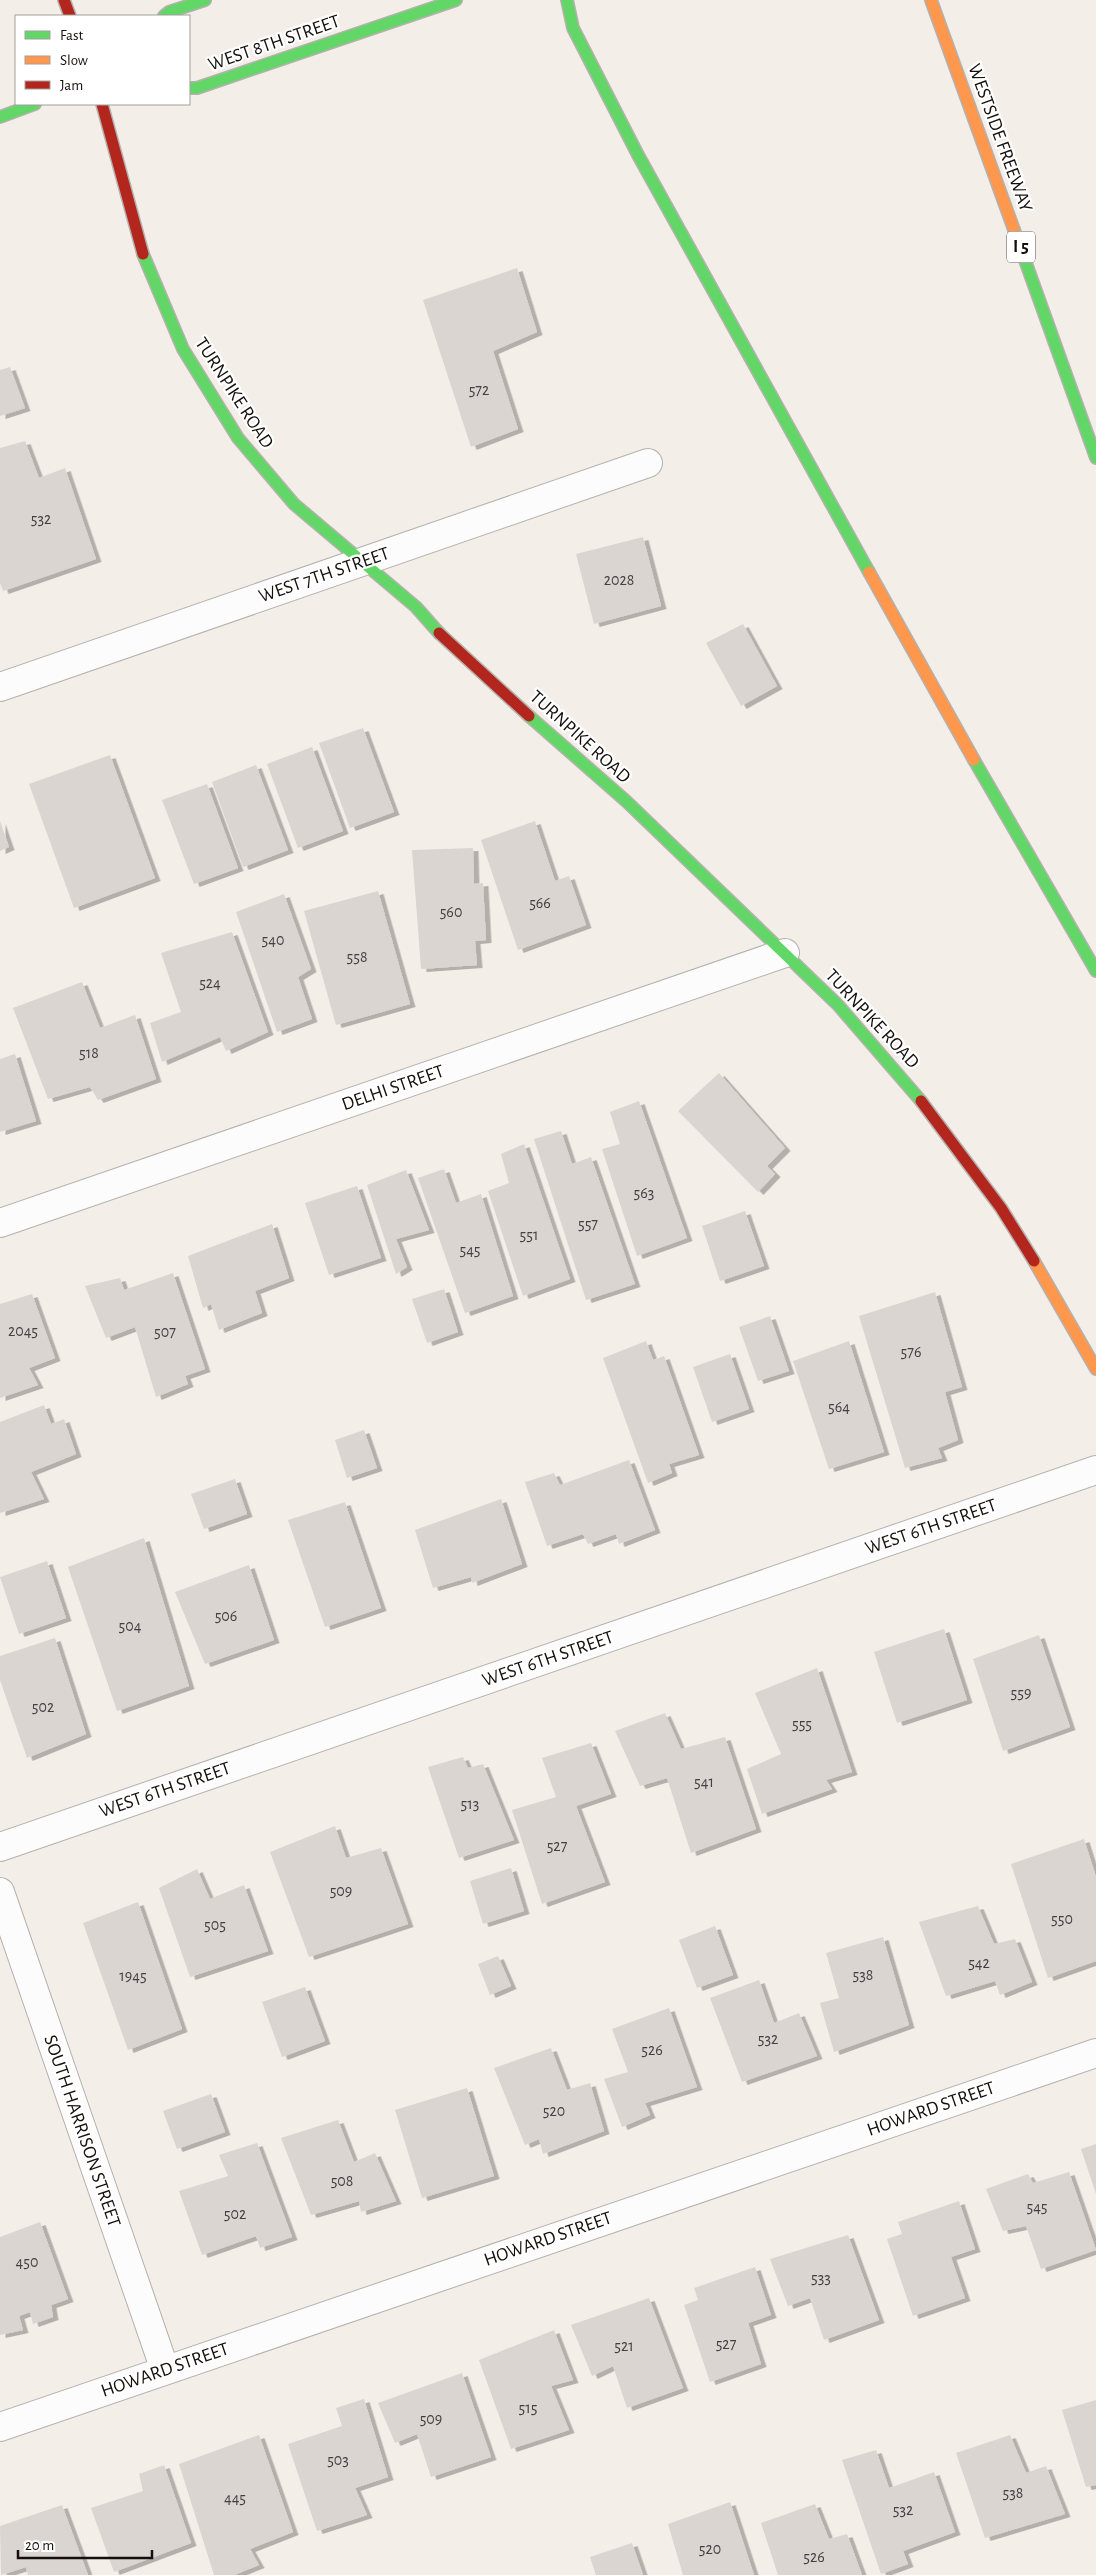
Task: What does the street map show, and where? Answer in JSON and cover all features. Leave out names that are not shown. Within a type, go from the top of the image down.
[{"type":"main road","points":[[64,0],[70,15]]},
{"type":"main road","points":[[165,15],[205,0]]},
{"type":"main road","name":"WEST 8TH STREET","points":[[190,88],[197,88],[456,0]]},
{"type":"main road","points":[[566,0],[573,28],[638,155],[943,706],[1096,971]]},
{"type":"main road","name":"WESTSIDE FREEWAY","points":[[931,0],[1096,458]]},
{"type":"main road","points":[[0,117],[32,105]]},
{"type":"main road","name":"TURNPIKE ROAD","points":[[102,105],[143,254],[183,349],[244,446],[294,504],[416,607],[447,643],[626,801],[838,1005],[913,1090],[1001,1208],[1054,1292],[1096,1369]]},
{"type":"street","name":"WEST 7TH STREET","points":[[0,687],[648,463]]},
{"type":"street","name":"DELHI STREET","points":[[0,1223],[785,953]]},
{"type":"street","name":"WEST 6TH STREET","points":[[0,1847],[1096,1470]]},
{"type":"street","name":"SOUTH HARRISON STREET","points":[[0,1892],[165,2370]]},
{"type":"street","name":"HOWARD STREET","points":[[0,2427],[1096,2053]]},
{"type":"building","points":[[517,268],[537,332],[493,351],[518,429],[471,447],[423,300]]},
{"type":"building","points":[[10,367],[25,408],[0,416],[0,370]]},
{"type":"building","points":[[25,441],[39,478],[65,468],[96,559],[3,591],[0,583],[0,448]]},
{"type":"building","points":[[643,537],[661,606],[594,624],[576,554]]},
{"type":"building","points":[[743,624],[777,686],[741,706],[706,643]]},
{"type":"building","points":[[363,728],[394,812],[350,828],[319,743]]},
{"type":"building","points":[[312,747],[343,831],[298,848],[267,764]]},
{"type":"building","points":[[110,755],[155,878],[74,908],[29,784]]},
{"type":"building","points":[[256,765],[288,850],[243,867],[212,782]]},
{"type":"building","points":[[207,784],[238,868],[194,884],[162,800]]},
{"type":"building","points":[[0,821],[9,847],[0,851]]},
{"type":"building","points":[[535,821],[555,881],[569,876],[586,925],[518,950],[481,840]]},
{"type":"building","points":[[473,848],[474,884],[483,883],[486,940],[475,941],[477,965],[421,969],[412,850]]},
{"type":"building","points":[[378,891],[410,1004],[336,1025],[304,911]]},
{"type":"building","points":[[284,894],[311,969],[298,977],[312,1019],[277,1032],[236,912]]},
{"type":"building","points":[[232,932],[268,1032],[226,1051],[220,1037],[162,1062],[150,1023],[181,1012],[161,953]]},
{"type":"building","points":[[82,982],[100,1028],[135,1015],[156,1079],[98,1100],[90,1087],[48,1099],[13,1008]]},
{"type":"building","points":[[15,1054],[36,1121],[0,1132],[0,1059]]},
{"type":"building","points":[[719,1073],[785,1148],[767,1166],[775,1174],[758,1192],[678,1111]]},
{"type":"building","points":[[639,1101],[687,1238],[637,1256],[602,1149],[620,1144],[610,1112]]},
{"type":"building","points":[[561,1131],[572,1164],[591,1157],[635,1284],[586,1300],[534,1139]]},
{"type":"building","points":[[524,1144],[570,1279],[523,1296],[488,1191],[509,1183],[501,1154]]},
{"type":"building","points":[[444,1169],[456,1203],[481,1194],[513,1296],[465,1313],[418,1178]]},
{"type":"building","points":[[406,1170],[429,1230],[396,1239],[407,1267],[396,1274],[367,1185]]},
{"type":"building","points":[[357,1186],[381,1258],[329,1275],[305,1203]]},
{"type":"building","points":[[745,1211],[764,1266],[720,1281],[702,1226]]},
{"type":"building","points":[[272,1224],[289,1278],[255,1291],[262,1313],[219,1330],[211,1304],[203,1308],[188,1256]]},
{"type":"building","points":[[173,1273],[205,1369],[185,1376],[188,1384],[156,1397],[135,1327],[106,1338],[85,1286],[120,1278],[124,1290]]},
{"type":"building","points":[[444,1289],[458,1332],[427,1343],[412,1299]]},
{"type":"building","points":[[935,1292],[962,1387],[945,1392],[958,1440],[938,1448],[942,1458],[905,1468],[859,1316]]},
{"type":"building","points":[[32,1294],[55,1358],[29,1368],[38,1385],[0,1398],[0,1304]]},
{"type":"building","points":[[770,1316],[789,1371],[758,1381],[739,1327]]},
{"type":"building","points":[[646,1341],[653,1360],[664,1356],[699,1455],[669,1464],[672,1473],[648,1483],[603,1358]]},
{"type":"building","points":[[849,1341],[884,1452],[829,1469],[793,1361]]},
{"type":"building","points":[[730,1354],[749,1409],[712,1422],[693,1367]]},
{"type":"building","points":[[44,1405],[51,1424],[64,1419],[76,1454],[31,1472],[44,1499],[0,1513],[0,1422]]},
{"type":"building","points":[[364,1430],[377,1468],[347,1478],[335,1440]]},
{"type":"building","points":[[629,1460],[655,1530],[619,1544],[616,1534],[588,1544],[583,1534],[547,1546],[525,1482],[554,1473],[560,1485]]},
{"type":"building","points":[[235,1479],[247,1514],[204,1529],[191,1494]]},
{"type":"building","points":[[501,1499],[522,1564],[472,1583],[471,1577],[433,1588],[415,1530]]},
{"type":"building","points":[[345,1502],[381,1608],[325,1627],[288,1520]]},
{"type":"building","points":[[144,1538],[189,1686],[117,1711],[68,1567]]},
{"type":"building","points":[[47,1561],[66,1618],[19,1634],[0,1577]]},
{"type":"building","points":[[249,1565],[274,1640],[205,1664],[175,1592]]},
{"type":"building","points":[[944,1629],[967,1700],[897,1723],[874,1652]]},
{"type":"building","points":[[1039,1635],[1070,1727],[1003,1751],[973,1659]]},
{"type":"building","points":[[55,1638],[86,1734],[27,1758],[0,1680],[0,1656]]},
{"type":"building","points":[[817,1668],[852,1772],[826,1780],[832,1789],[762,1814],[747,1769],[781,1754],[755,1693]]},
{"type":"building","points":[[665,1713],[681,1749],[725,1737],[756,1829],[691,1853],[667,1778],[640,1786],[615,1731]]},
{"type":"building","points":[[591,1743],[611,1794],[576,1806],[605,1882],[542,1904],[512,1810],[556,1797],[542,1758]]},
{"type":"building","points":[[463,1757],[468,1768],[483,1764],[514,1840],[459,1858],[428,1767]]},
{"type":"building","points":[[335,1826],[346,1858],[381,1848],[408,1924],[309,1957],[270,1852]]},
{"type":"building","points":[[1084,1839],[1096,1877],[1096,1961],[1048,1978],[1011,1864]]},
{"type":"building","points":[[511,1868],[524,1911],[483,1924],[470,1881]]},
{"type":"building","points":[[197,1869],[210,1899],[244,1885],[268,1951],[190,1977],[159,1888]]},
{"type":"building","points":[[138,1902],[182,2029],[128,2050],[83,1923]]},
{"type":"building","points":[[978,1906],[994,1944],[1015,1939],[1032,1982],[1000,1995],[995,1981],[946,1996],[919,1922]]},
{"type":"building","points":[[715,1926],[733,1975],[697,1988],[679,1940]]},
{"type":"building","points":[[883,1937],[909,2025],[834,2052],[820,2003],[839,1998],[826,1953]]},
{"type":"building","points":[[498,1956],[511,1986],[490,1995],[478,1964]]},
{"type":"building","points":[[759,1980],[774,2023],[799,2013],[817,2056],[742,2082],[710,1998]]},
{"type":"building","points":[[305,1987],[325,2041],[282,2057],[262,2002]]},
{"type":"building","points":[[669,2008],[697,2087],[645,2103],[650,2115],[622,2127],[604,2079],[628,2072],[612,2029]]},
{"type":"building","points":[[551,2048],[567,2090],[590,2083],[604,2131],[543,2154],[539,2139],[525,2145],[494,2068]]},
{"type":"building","points":[[467,2088],[494,2176],[422,2198],[395,2110]]},
{"type":"building","points":[[211,2094],[225,2132],[177,2149],[163,2111]]},
{"type":"building","points":[[338,2120],[354,2162],[375,2153],[396,2201],[361,2212],[359,2201],[311,2215],[281,2138]]},
{"type":"building","points":[[257,2143],[292,2237],[260,2248],[256,2236],[202,2255],[179,2191],[228,2176],[219,2155]]},
{"type":"building","points":[[1096,2144],[1096,2194],[1081,2149]]},
{"type":"building","points":[[1069,2172],[1096,2250],[1041,2269],[1026,2226],[1003,2231],[986,2189],[1028,2174],[1033,2183]]},
{"type":"building","points":[[959,2201],[975,2249],[951,2257],[965,2298],[913,2316],[887,2239],[902,2234],[898,2222]]},
{"type":"building","points":[[40,2222],[68,2299],[51,2305],[53,2317],[33,2324],[30,2312],[19,2316],[23,2330],[0,2335],[0,2237]]},
{"type":"building","points":[[848,2235],[879,2320],[824,2340],[810,2298],[788,2306],[770,2259]]},
{"type":"building","points":[[755,2267],[771,2315],[748,2323],[761,2364],[710,2382],[684,2305],[698,2300],[694,2288]]},
{"type":"building","points":[[649,2298],[683,2388],[627,2408],[613,2366],[592,2376],[571,2325]]},
{"type":"building","points":[[554,2330],[573,2380],[551,2386],[569,2430],[511,2449],[479,2360]]},
{"type":"building","points":[[462,2373],[491,2457],[431,2477],[417,2434],[395,2443],[378,2403]]},
{"type":"building","points":[[364,2399],[388,2477],[355,2488],[367,2515],[317,2531],[288,2444],[342,2426],[336,2408]]},
{"type":"building","points":[[1096,2400],[1096,2485],[1086,2487],[1062,2410]]},
{"type":"building","points":[[259,2435],[293,2532],[250,2549],[259,2565],[234,2575],[214,2575],[179,2464]]},
{"type":"building","points":[[1010,2435],[1026,2473],[1046,2466],[1065,2514],[985,2538],[956,2453]]},
{"type":"building","points":[[876,2450],[889,2488],[934,2472],[955,2532],[903,2551],[908,2564],[881,2574],[842,2460]]},
{"type":"building","points":[[164,2465],[191,2543],[114,2572],[91,2508],[143,2491],[139,2474]]},
{"type":"building","points":[[730,2502],[754,2575],[683,2575],[668,2524]]},
{"type":"building","points":[[815,2504],[829,2539],[847,2534],[862,2575],[778,2575],[761,2523]]},
{"type":"building","points":[[62,2505],[88,2575],[28,2575],[26,2567],[1,2575],[0,2526]]},
{"type":"building","points":[[632,2543],[643,2575],[596,2575],[590,2557]]},
{"type":"traffic: fast","points":[[165,15],[205,0]]},
{"type":"traffic: fast","points":[[190,88],[197,88],[456,0]]},
{"type":"traffic: fast","points":[[567,0],[573,28],[638,155],[869,572]]},
{"type":"traffic: fast","points":[[0,117],[32,105]]},
{"type":"traffic: fast","points":[[1017,238],[1096,458]]},
{"type":"traffic: fast","points":[[143,254],[183,349],[238,438],[294,504],[416,607],[439,633]]},
{"type":"traffic: fast","points":[[529,716],[626,801],[838,1005],[921,1101]]},
{"type":"traffic: fast","points":[[974,760],[1096,971]]},
{"type":"traffic: slow","points":[[931,0],[1017,238]]},
{"type":"traffic: slow","points":[[869,572],[974,760]]},
{"type":"traffic: slow","points":[[1034,1261],[1096,1369]]},
{"type":"traffic: jam","points":[[64,0],[70,15]]},
{"type":"traffic: jam","points":[[102,105],[143,254]]},
{"type":"traffic: jam","points":[[439,633],[529,716]]},
{"type":"traffic: jam","points":[[921,1101],[1001,1208],[1034,1261]]}]
